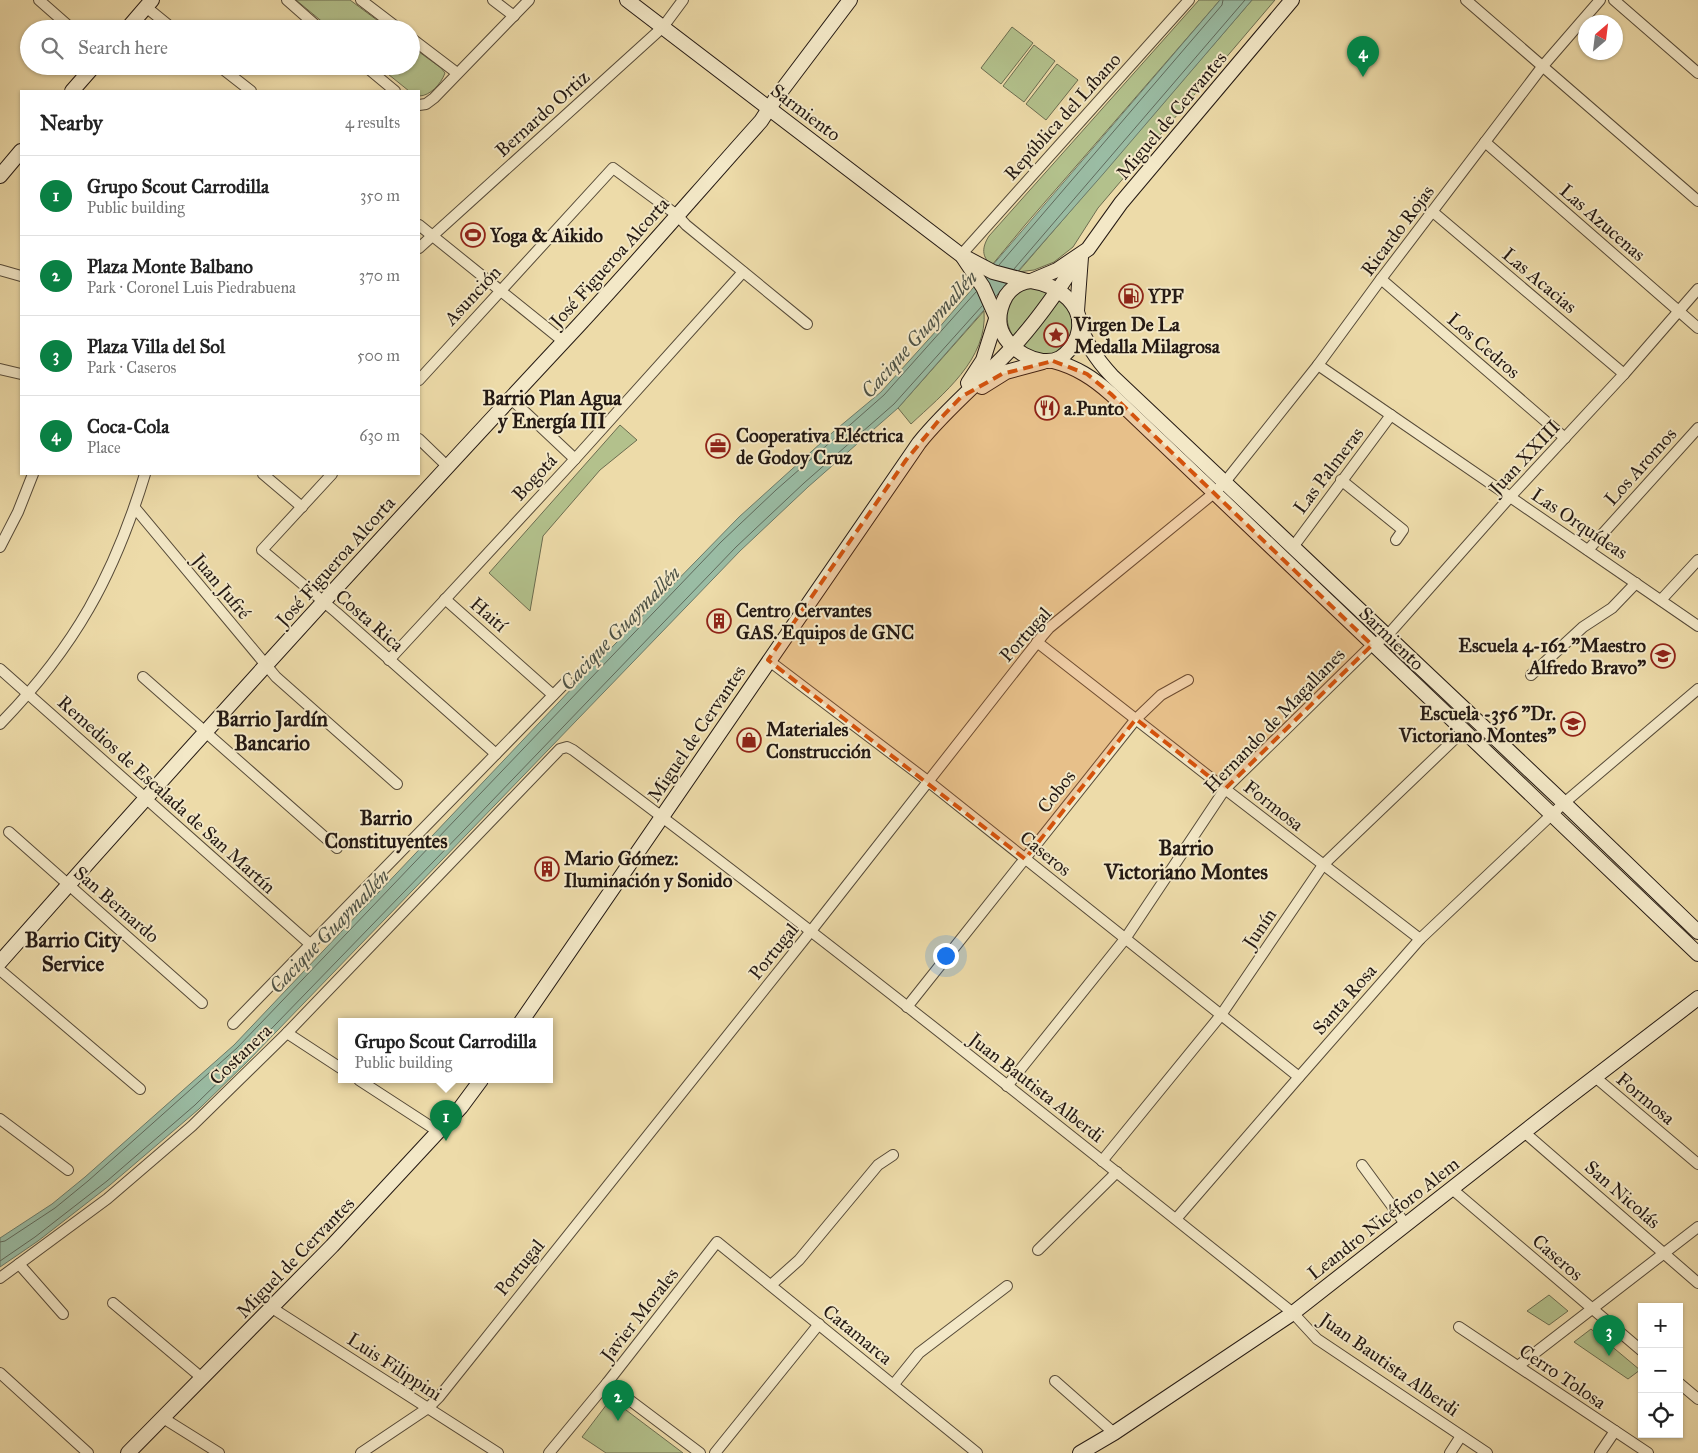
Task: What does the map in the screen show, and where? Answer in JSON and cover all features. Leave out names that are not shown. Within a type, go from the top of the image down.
[{"type":"main road","name":"Sarmiento","points":[[628,0],[961,254],[989,269],[1013,278],[1029,281]]},
{"type":"main road","name":"José Figueroa Alcorta","points":[[0,962],[265,664],[577,327],[761,121],[850,0]]},
{"type":"main road","name":"Miguel de Cervantes","points":[[961,397],[969,396],[1006,372],[1048,361],[1066,353],[1074,344],[1078,332],[1082,245],[1105,209],[1282,0]]},
{"type":"main road","name":"Miguel de Cervantes","points":[[961,397],[963,390],[982,360],[996,315],[1012,290],[1020,283],[1057,270],[1088,249],[1121,203],[1292,0]]},
{"type":"main road","points":[[135,20],[148,4]]},
{"type":"main road","points":[[73,90],[86,75]]},
{"type":"main road","points":[[0,176],[20,152]]},
{"type":"main road","name":"Sarmiento","points":[[961,254],[979,281],[1004,335],[1014,346],[1027,356],[1070,366],[1092,378],[1123,405],[1372,645],[1698,954]]},
{"type":"main road","name":"Miguel de Cervantes","points":[[524,1018],[918,443],[961,397],[1014,346],[1058,290],[1081,254]]},
{"type":"main road","points":[[1029,281],[1044,283],[1058,290],[1066,296],[1078,316]]},
{"type":"main road","name":"Sarmiento","points":[[1078,316],[1085,339],[1112,376],[1698,932]]},
{"type":"main road","name":"Leandro Nicéforo Alem","points":[[1080,1453],[1114,1433],[1293,1312],[1698,998]]},
{"type":"main road","name":"Miguel de Cervantes","points":[[128,1453],[272,1308],[462,1108],[479,1083]]},
{"type":"street","points":[[39,0],[62,20]]},
{"type":"street","points":[[287,0],[310,20]]},
{"type":"street","points":[[361,0],[387,20]]},
{"type":"street","points":[[493,0],[514,16]]},
{"type":"street","points":[[420,105],[430,101],[529,0]]},
{"type":"street","name":"Bernardo Ortiz","points":[[420,247],[663,27],[683,0]]},
{"type":"street","name":"República del Líbano","points":[[961,254],[1189,0]]},
{"type":"street","points":[[1466,0],[1698,201]]},
{"type":"street","name":"Ricardo Rojas","points":[[1225,482],[1318,365],[1542,67],[1600,0]]},
{"type":"street","points":[[1614,0],[1698,73]]},
{"type":"street","points":[[148,4],[164,20]]},
{"type":"street","points":[[420,45],[458,73]]},
{"type":"street","points":[[231,75],[250,90]]},
{"type":"street","points":[[376,75],[394,90]]},
{"type":"street","name":"Las Azucenas","points":[[1485,142],[1698,328]]},
{"type":"street","name":"Asunción","points":[[420,379],[612,168],[677,215]]},
{"type":"street","name":"Las Acacias","points":[[1433,212],[1624,374]]},
{"type":"street","points":[[677,215],[686,225],[807,324]]},
{"type":"street","points":[[420,226],[563,341]]},
{"type":"street","points":[[0,270],[20,276]]},
{"type":"street","name":"Bogotá","points":[[390,660],[575,459],[743,272]]},
{"type":"street","name":"Los Cedros","points":[[1381,279],[1565,438]]},
{"type":"street","name":"Juan XXIII","points":[[1372,645],[1387,636],[1510,497],[1624,374],[1698,288]]},
{"type":"street","name":"Las Orquídeas","points":[[1318,365],[1698,626]]},
{"type":"street","points":[[0,369],[20,374]]},
{"type":"street","points":[[510,398],[575,459]]},
{"type":"street","name":"Las Palmeras","points":[[1293,547],[1391,415]]},
{"type":"street","name":"Los Aromos","points":[[1588,550],[1698,428]]},
{"type":"street","points":[[420,440],[447,466]]},
{"type":"street","points":[[0,547],[18,512],[33,475]]},
{"type":"street","points":[[0,724],[28,694],[62,652],[86,616],[112,564],[145,475]]},
{"type":"street","points":[[264,475],[302,507],[331,475]]},
{"type":"street","points":[[1341,480],[1403,530],[1396,540]]},
{"type":"street","name":"Portugal","points":[[361,1453],[428,1408],[439,1397],[811,931],[1049,628],[1214,494],[1225,482]]},
{"type":"street","name":"Costa Rica","points":[[302,507],[262,550],[496,754]]},
{"type":"street","name":"Juan Jufré","points":[[134,508],[276,677],[398,784]]},
{"type":"street","points":[[1661,600],[1698,560]]},
{"type":"street","points":[[1531,676],[1583,627],[1612,608],[1636,583]]},
{"type":"street","name":"Haití","points":[[445,599],[553,695]]},
{"type":"street","name":"Formosa","points":[[1037,642],[1420,939]]},
{"type":"street","name":"Hernando de Magallanes","points":[[1007,1086],[1125,939],[1225,789],[1372,645]]},
{"type":"street","name":"Caseros","points":[[768,660],[929,782],[1299,1077]]},
{"type":"street","name":"Remedios de Escalada de San Martín","points":[[0,669],[310,944]]},
{"type":"street","points":[[143,677],[337,848]]},
{"type":"street","name":"Cobos","points":[[907,1007],[1136,719],[1161,695],[1188,680]]},
{"type":"street","points":[[233,1024],[567,681]]},
{"type":"street","name":"Santa Rosa","points":[[1176,1219],[1420,939],[1564,803],[1698,689]]},
{"type":"street","name":"Junín","points":[[1102,1161],[1221,1015],[1323,865],[1463,731]]},
{"type":"street","name":"Juan Bautista Alberdi","points":[[567,747],[663,816],[1117,1172],[1293,1312],[1317,1339],[1487,1453]]},
{"type":"street","name":"Costanera","points":[[0,1278],[86,1215],[151,1163],[192,1126],[287,1033],[553,756],[567,747]]},
{"type":"street","name":"San Bernardo","points":[[9,832],[202,1003]]},
{"type":"street","points":[[0,970],[140,1089]]},
{"type":"street","points":[[287,1033],[338,1066]]},
{"type":"street","name":"Formosa","points":[[1595,1077],[1698,1164]]},
{"type":"street","points":[[364,1083],[439,1132]]},
{"type":"street","points":[[0,1119],[68,1170]]},
{"type":"street","name":"San Nicolás","points":[[1524,1132],[1698,1282]]},
{"type":"street","points":[[771,1285],[799,1260],[878,1165],[893,1155]]},
{"type":"street","points":[[1362,1165],[1406,1225]]},
{"type":"street","points":[[1038,1250],[1117,1172]]},
{"type":"street","name":"Caseros","points":[[1452,1188],[1638,1348]]},
{"type":"street","points":[[1518,1366],[1698,1227]]},
{"type":"street","name":"Catamarca","points":[[717,1242],[977,1453]]},
{"type":"street","name":"Javier Morales","points":[[549,1453],[607,1383],[717,1242]]},
{"type":"street","points":[[19,1264],[63,1314]]},
{"type":"street","points":[[894,1384],[919,1353],[1007,1286]]},
{"type":"street","points":[[113,1303],[202,1378]]},
{"type":"street","name":"Luis Filippini","points":[[272,1308],[498,1453]]},
{"type":"street","points":[[715,1453],[818,1324]]},
{"type":"street","name":"Cerro Tolosa","points":[[1459,1327],[1648,1453]]},
{"type":"street","points":[[0,1373],[88,1453]]},
{"type":"street","points":[[1055,1381],[1114,1433]]},
{"type":"street","points":[[607,1383],[700,1453]]},
{"type":"street","points":[[1683,1386],[1698,1399]]},
{"type":"street","points":[[163,1418],[218,1453]]},
{"type":"street","points":[[1600,1453],[1615,1431]]},
{"type":"street","points":[[1450,1453],[1461,1436]]},
{"type":"highlighted area","points":[[1053,361],[1087,374],[1111,394],[1372,645],[1225,789],[1136,719],[1025,859],[768,660],[906,460],[940,419],[961,397],[1002,374]]},
{"type":"shaded area","points":[[296,0],[350,0],[377,20],[320,20]]},
{"type":"shaded area","points":[[1199,0],[1220,0],[992,265],[988,262],[984,252],[989,236]]},
{"type":"shaded area","points":[[1252,0],[1275,0],[1098,208],[1073,247],[1054,262],[1034,270],[1018,272]]},
{"type":"shaded area","points":[[1012,27],[1033,43],[1001,84],[981,68]]},
{"type":"shaded area","points":[[1034,45],[1055,61],[1024,102],[1003,86]]},
{"type":"shaded area","points":[[420,53],[445,73],[435,89],[427,94],[420,96],[420,90],[408,90],[389,75],[420,75]]},
{"type":"shaded area","points":[[1057,64],[1078,80],[1046,120],[1026,104]]},
{"type":"shaded area","points":[[1028,288],[1038,288],[1050,292],[1013,336],[1008,325],[1007,307],[1017,292]]},
{"type":"shaded area","points":[[1060,298],[1074,320],[1072,338],[1057,353],[1040,355],[1023,346]]},
{"type":"shaded area","points":[[984,311],[979,345],[971,360],[949,388],[911,424],[898,408]]},
{"type":"shaded area","points":[[620,425],[637,440],[600,470],[543,536],[530,611],[489,573]]},
{"type":"shaded area","points":[[1549,1295],[1568,1311],[1549,1325],[1527,1311]]},
{"type":"shaded area","points":[[1591,1329],[1638,1368],[1638,1372],[1628,1379],[1574,1342]]},
{"type":"shaded area","points":[[611,1402],[618,1404],[683,1453],[606,1453],[582,1437],[607,1404]]},
{"type":"water","points":[[1220,0],[1252,0],[1104,173],[898,408],[808,487],[740,551],[248,1061],[199,1109],[110,1185],[38,1241],[0,1267],[0,1238],[52,1204],[85,1177],[234,1045],[576,684],[739,517],[833,432],[881,392],[937,330]]},
{"type":"place","name":"Coca-Cola","points":[[1363,77]]},
{"type":"place","name":"Yoga & Aikido","points":[[473,235]]},
{"type":"place","name":"YPF","points":[[1131,296]]},
{"type":"place","name":"Virgen De La Medalla Milagrosa","points":[[1056,335]]},
{"type":"place","name":"a.Punto","points":[[1047,408]]},
{"type":"place","name":"Cooperativa Eléctrica de Godoy Cruz","points":[[718,446]]},
{"type":"place","name":"Centro Cervantes GAS. Equipos de GNC","points":[[719,621]]},
{"type":"place","name":"Escuela 4-162 \"Maestro Alfredo Bravo\"","points":[[1663,656]]},
{"type":"place","name":"Escuela -356 \"Dr. Victoriano Montes\"","points":[[1573,724]]},
{"type":"place","name":"Materiales Construcción","points":[[749,740]]},
{"type":"place","name":"Mario Gómez: Iluminación y Sonido","points":[[547,869]]},
{"type":"place","name":"Grupo Scout Carrodilla","points":[[446,1141]]},
{"type":"place","name":"Plaza Villa del Sol","points":[[1609,1356]]},
{"type":"place","name":"Plaza Monte Balbano","points":[[618,1421]]},
{"type":"district","name":"Barrio Plan Agua y Energía III","points":[[552,410]]},
{"type":"district","name":"Barrio Jardín Bancario","points":[[272,731]]},
{"type":"district","name":"Barrio Constituyentes","points":[[386,830]]},
{"type":"district","name":"Barrio Victoriano Montes","points":[[1186,860]]},
{"type":"district","name":"Barrio City Service","points":[[73,952]]},
{"type":"water label","name":"Cacique Guaymallén","points":[[919,334]]},
{"type":"water label","name":"Cacique Guaymallén","points":[[620,628]]},
{"type":"water label","name":"Cacique Guaymallén","points":[[329,931]]}]
